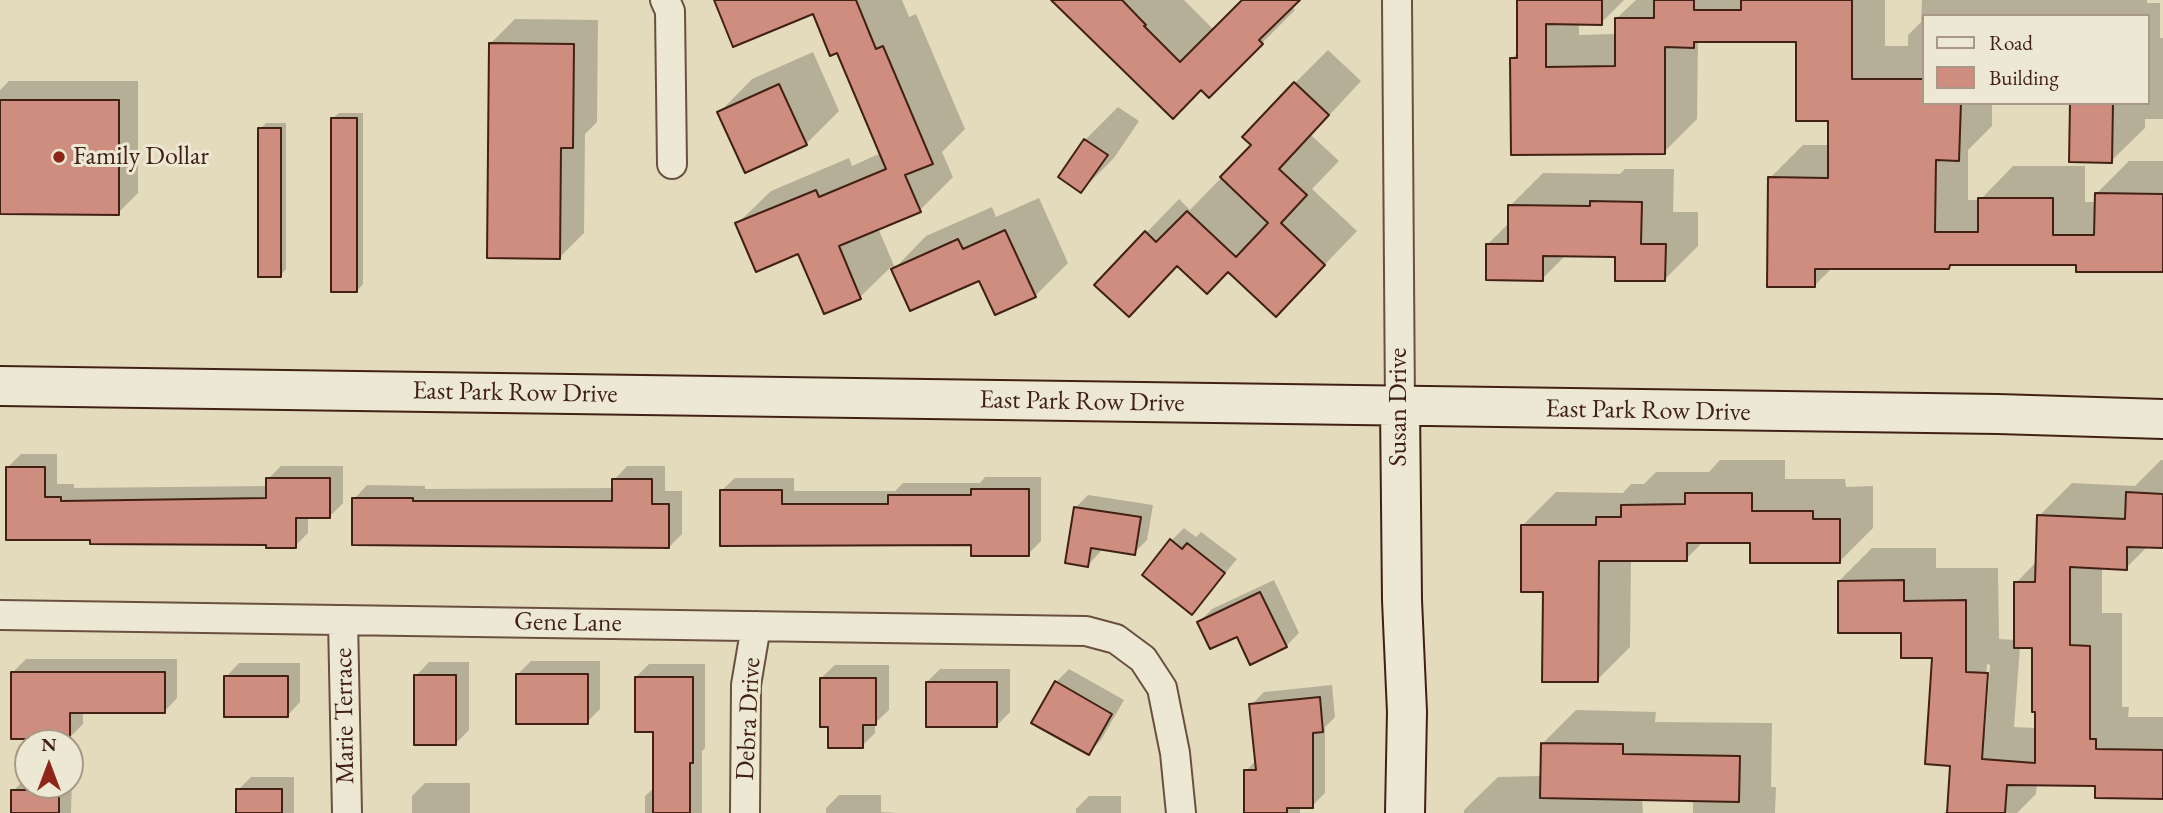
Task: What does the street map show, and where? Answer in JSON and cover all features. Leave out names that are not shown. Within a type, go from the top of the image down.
[{"type":"main road","name":"East Park Row Drive","points":[[0,386],[1998,414],[2163,419]]},
{"type":"main road","name":"Susan Drive","points":[[1400,407],[1406,712],[1405,813]]},
{"type":"street","points":[[665,0],[670,11],[672,164]]},
{"type":"street","name":"Susan Drive","points":[[1397,0],[1400,407]]},
{"type":"street","name":"Gene Lane","points":[[0,615],[1086,631],[1116,639],[1143,659],[1162,688],[1175,753],[1181,813]]},
{"type":"street","name":"Marie Terrace","points":[[342,620],[347,813]]},
{"type":"street","name":"Debra Drive","points":[[745,813],[746,685],[756,626]]},
{"type":"building","points":[[714,0],[856,0],[876,49],[883,46],[933,164],[905,175],[921,212],[839,246],[861,299],[824,314],[798,254],[756,272],[735,223],[816,190],[819,197],[886,169],[837,53],[830,56],[813,14],[733,47]]},
{"type":"building","points":[[1051,0],[1122,0],[1180,62],[1242,0],[1300,0],[1259,40],[1263,44],[1209,98],[1201,90],[1173,119]]},
{"type":"building","points":[[1517,0],[1602,0],[1602,25],[1546,24],[1546,67],[1615,66],[1615,18],[1654,18],[1654,0],[1694,0],[1694,10],[1741,10],[1741,0],[1852,0],[1852,79],[1922,79],[1922,105],[1961,105],[1959,161],[1936,160],[1935,232],[1978,232],[1978,198],[2053,198],[2053,235],[2094,235],[2095,193],[2163,194],[2163,272],[2076,272],[2076,265],[1815,269],[1815,287],[1767,287],[1768,177],[1828,178],[1828,121],[1796,121],[1796,42],[1694,42],[1694,48],[1665,47],[1665,154],[1511,155],[1510,58],[1517,58]]},
{"type":"building","points":[[489,43],[574,44],[573,148],[561,148],[560,259],[487,258]]},
{"type":"building","points":[[1294,82],[1329,115],[1279,169],[1307,195],[1281,223],[1325,265],[1276,317],[1228,272],[1207,294],[1177,266],[1129,317],[1094,285],[1145,231],[1156,242],[1187,211],[1236,257],[1268,223],[1220,177],[1251,145],[1242,137]]},
{"type":"building","points":[[779,84],[807,145],[745,173],[717,112]]},
{"type":"building","name":"Family Dollar","points":[[0,100],[119,100],[119,215],[0,214]]},
{"type":"building","points":[[2070,105],[2113,105],[2112,163],[2069,162]]},
{"type":"building","points":[[331,118],[357,118],[357,292],[331,292]]},
{"type":"building","points":[[258,128],[281,128],[281,277],[258,277]]},
{"type":"building","points":[[1084,139],[1108,155],[1081,193],[1058,177]]},
{"type":"building","points":[[1590,201],[1642,202],[1641,244],[1666,244],[1665,281],[1615,281],[1615,257],[1543,256],[1543,281],[1486,280],[1486,244],[1508,244],[1508,205],[1590,206]]},
{"type":"building","points":[[1005,230],[1036,297],[995,315],[979,281],[910,311],[891,269],[958,239],[963,249]]},
{"type":"building","points":[[6,467],[45,467],[45,497],[61,497],[61,501],[266,498],[266,478],[330,478],[330,518],[296,518],[296,548],[266,548],[266,545],[90,544],[90,540],[6,540]]},
{"type":"building","points":[[612,479],[652,479],[652,504],[669,504],[669,548],[352,545],[352,498],[413,498],[413,501],[612,501]]},
{"type":"building","points":[[971,489],[1029,489],[1029,556],[971,556],[971,545],[720,546],[720,490],[782,490],[782,504],[888,504],[888,495],[971,495]]},
{"type":"building","points":[[2126,492],[2163,494],[2163,548],[2127,547],[2127,570],[2070,567],[2070,645],[2090,646],[2090,739],[2096,739],[2096,749],[2163,750],[2163,799],[2095,798],[2095,786],[2007,785],[2005,813],[1947,813],[1950,766],[1925,764],[1932,658],[1901,658],[1901,633],[1838,633],[1838,581],[1904,580],[1904,601],[1966,600],[1966,672],[1988,673],[1982,759],[2035,763],[2032,648],[2014,648],[2014,582],[2035,582],[2037,515],[2125,519]]},
{"type":"building","points":[[1685,493],[1752,493],[1752,511],[1813,511],[1813,519],[1840,519],[1840,563],[1750,563],[1750,543],[1687,543],[1687,561],[1599,561],[1598,682],[1542,682],[1543,592],[1521,592],[1521,525],[1596,525],[1596,517],[1621,517],[1621,505],[1685,504]]},
{"type":"building","points":[[1074,507],[1141,517],[1135,555],[1091,548],[1088,567],[1065,563]]},
{"type":"building","points":[[1170,539],[1182,549],[1187,543],[1225,573],[1192,615],[1142,575]]},
{"type":"building","points":[[1260,592],[1287,647],[1250,665],[1237,637],[1210,649],[1197,622]]},
{"type":"building","points":[[11,672],[165,672],[165,713],[70,713],[70,729],[14,729],[14,739],[11,739]]},
{"type":"building","points":[[516,674],[588,674],[588,724],[516,724]]},
{"type":"building","points":[[414,675],[456,675],[456,745],[414,745]]},
{"type":"building","points":[[224,676],[288,676],[288,717],[224,717]]},
{"type":"building","points":[[635,677],[693,677],[690,813],[653,813],[653,732],[635,732]]},
{"type":"building","points":[[820,678],[876,678],[876,725],[863,725],[863,748],[828,748],[828,727],[820,727]]},
{"type":"building","points":[[1055,681],[1112,714],[1089,755],[1031,723]]},
{"type":"building","points":[[926,682],[997,682],[997,727],[926,727]]},
{"type":"building","points":[[1320,697],[1323,732],[1313,733],[1313,808],[1287,808],[1287,813],[1244,813],[1244,770],[1256,770],[1249,704]]},
{"type":"building","points":[[1541,743],[1623,744],[1623,754],[1740,756],[1739,802],[1540,798]]},
{"type":"building","points":[[236,789],[282,789],[282,813],[236,813]]},
{"type":"building","points":[[11,790],[14,790],[14,799],[59,799],[59,813],[11,813]]},
{"type":"place","name":"Family Dollar","points":[[59,157]]}]
